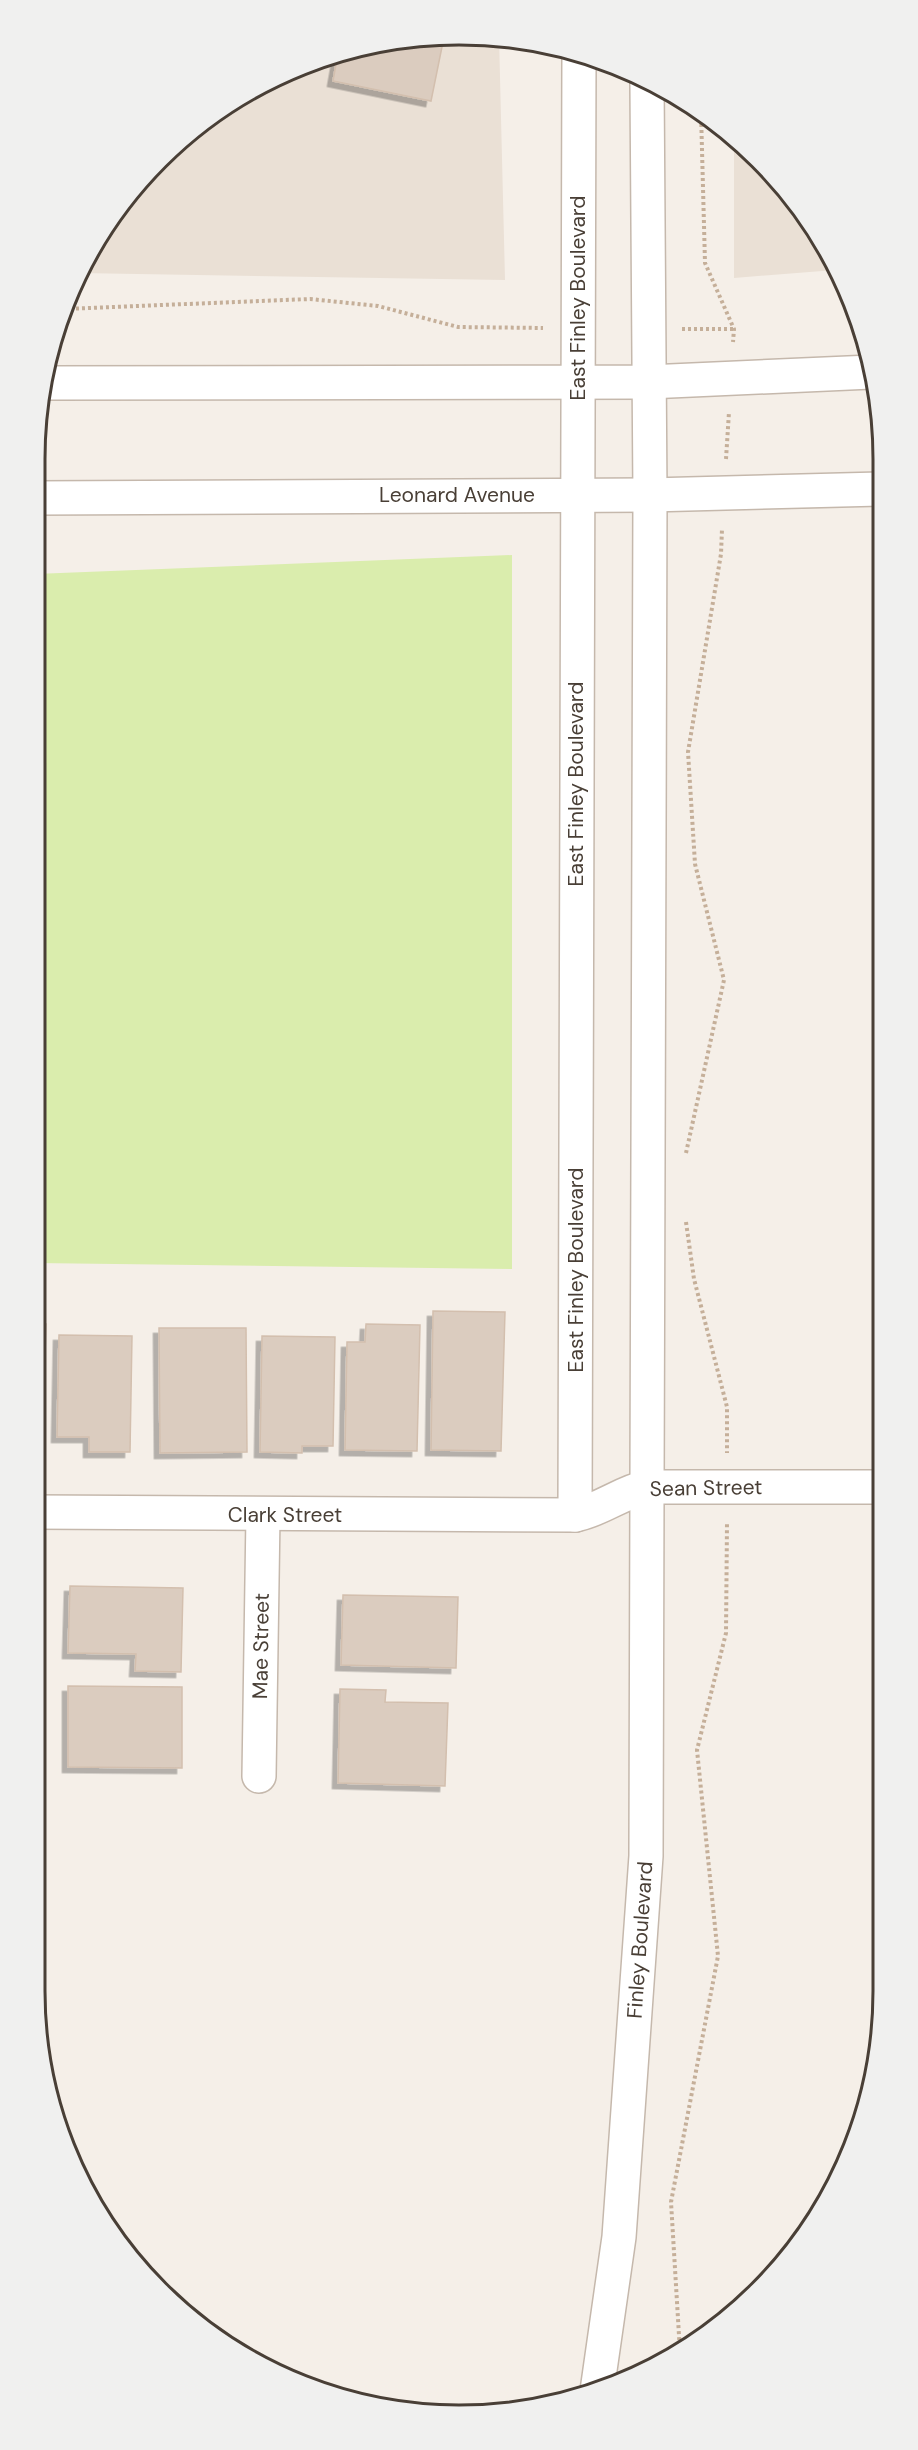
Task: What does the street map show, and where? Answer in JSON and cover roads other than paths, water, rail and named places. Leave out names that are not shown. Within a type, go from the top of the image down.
[{"type":"street","name":"East Finley Boulevard","points":[[575,1515],[579,63]]},
{"type":"street","points":[[646,90],[650,495],[648,1487]]},
{"type":"street","points":[[52,383],[648,382],[864,372]]},
{"type":"street","name":"Leonard Avenue","points":[[45,498],[650,495],[873,489]]},
{"type":"street","name":"Sean Street","points":[[536,1515],[587,1513],[635,1489],[648,1487],[873,1487]]},
{"type":"street","name":"Finley Boulevard","points":[[599,2380],[619,2237],[646,1856],[648,1487]]},
{"type":"street","name":"Clark Street","points":[[45,1512],[536,1515]]},
{"type":"street","name":"Mae Street","points":[[259,1776],[263,1515]]}]
